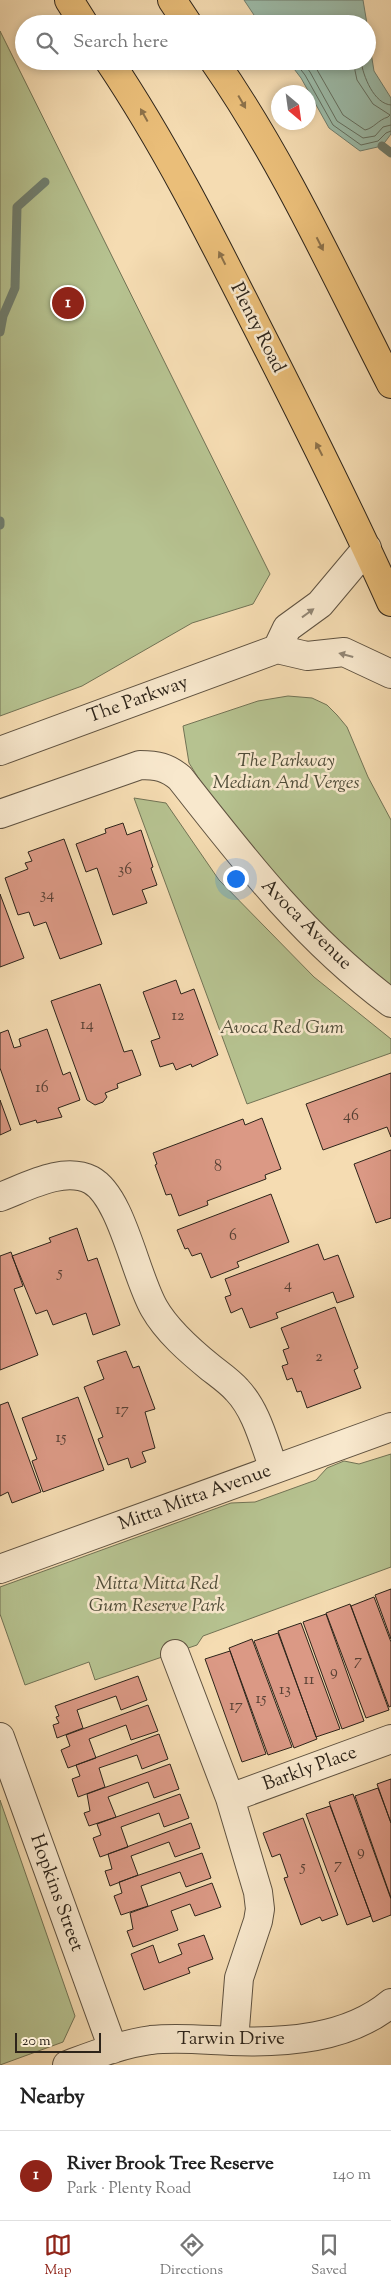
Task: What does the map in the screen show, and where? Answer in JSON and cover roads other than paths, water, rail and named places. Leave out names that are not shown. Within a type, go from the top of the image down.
[{"type":"highway","points":[[69,0],[78,15]]},
{"type":"highway","points":[[172,0],[182,15]]},
{"type":"highway","name":"Plenty Road","points":[[115,70],[137,103],[214,242],[342,493],[391,602]]},
{"type":"highway","points":[[220,70],[238,96],[291,189],[391,384]]},
{"type":"street","points":[[367,548],[320,604],[287,628],[277,649],[307,656],[344,652],[391,674]]},
{"type":"street","name":"The Parkway","points":[[0,751],[277,649]]},
{"type":"street","name":"Avoca Avenue","points":[[0,814],[140,765],[168,768],[180,778],[249,867],[283,905],[345,965],[391,1003]]},
{"type":"street","points":[[0,1197],[34,1184],[68,1175],[82,1176],[93,1181],[104,1190],[116,1212],[143,1286],[154,1309],[187,1348],[237,1390],[256,1420],[274,1469]]},
{"type":"street","name":"Mitta Mitta Avenue","points":[[0,1569],[391,1427]]},
{"type":"street","points":[[175,1654],[230,1798],[258,1892],[260,1909],[258,1921],[239,1978],[234,2041]]},
{"type":"street","name":"Hopkins Street","points":[[0,1737],[113,2049]]},
{"type":"street","name":"Barkly Place","points":[[230,1798],[391,1739]]},
{"type":"street","name":"Tarwin Drive","points":[[67,2065],[113,2049],[150,2040],[271,2041],[320,2035],[364,2020],[391,2003]]},
{"type":"water","points":[[244,0],[363,0],[366,15],[254,15]]},
{"type":"water","points":[[295,70],[374,70],[391,98],[391,134],[382,146],[360,151],[329,128],[316,105],[316,85],[305,85]]},
{"type":"waterway","points":[[382,146],[391,153]]},
{"type":"waterway","points":[[0,332],[3,316],[15,288],[17,207],[45,182]]},
{"type":"place","name":"River Brook Tree Reserve","points":[[68,303]]},
{"type":"park label","name":"The Parkway Median And Verges","points":[[286,772]]},
{"type":"park label","name":"Avoca Red Gum","points":[[282,1028]]},
{"type":"park label","name":"Mitta Mitta Red Gum Reserve Park","points":[[157,1595]]}]
